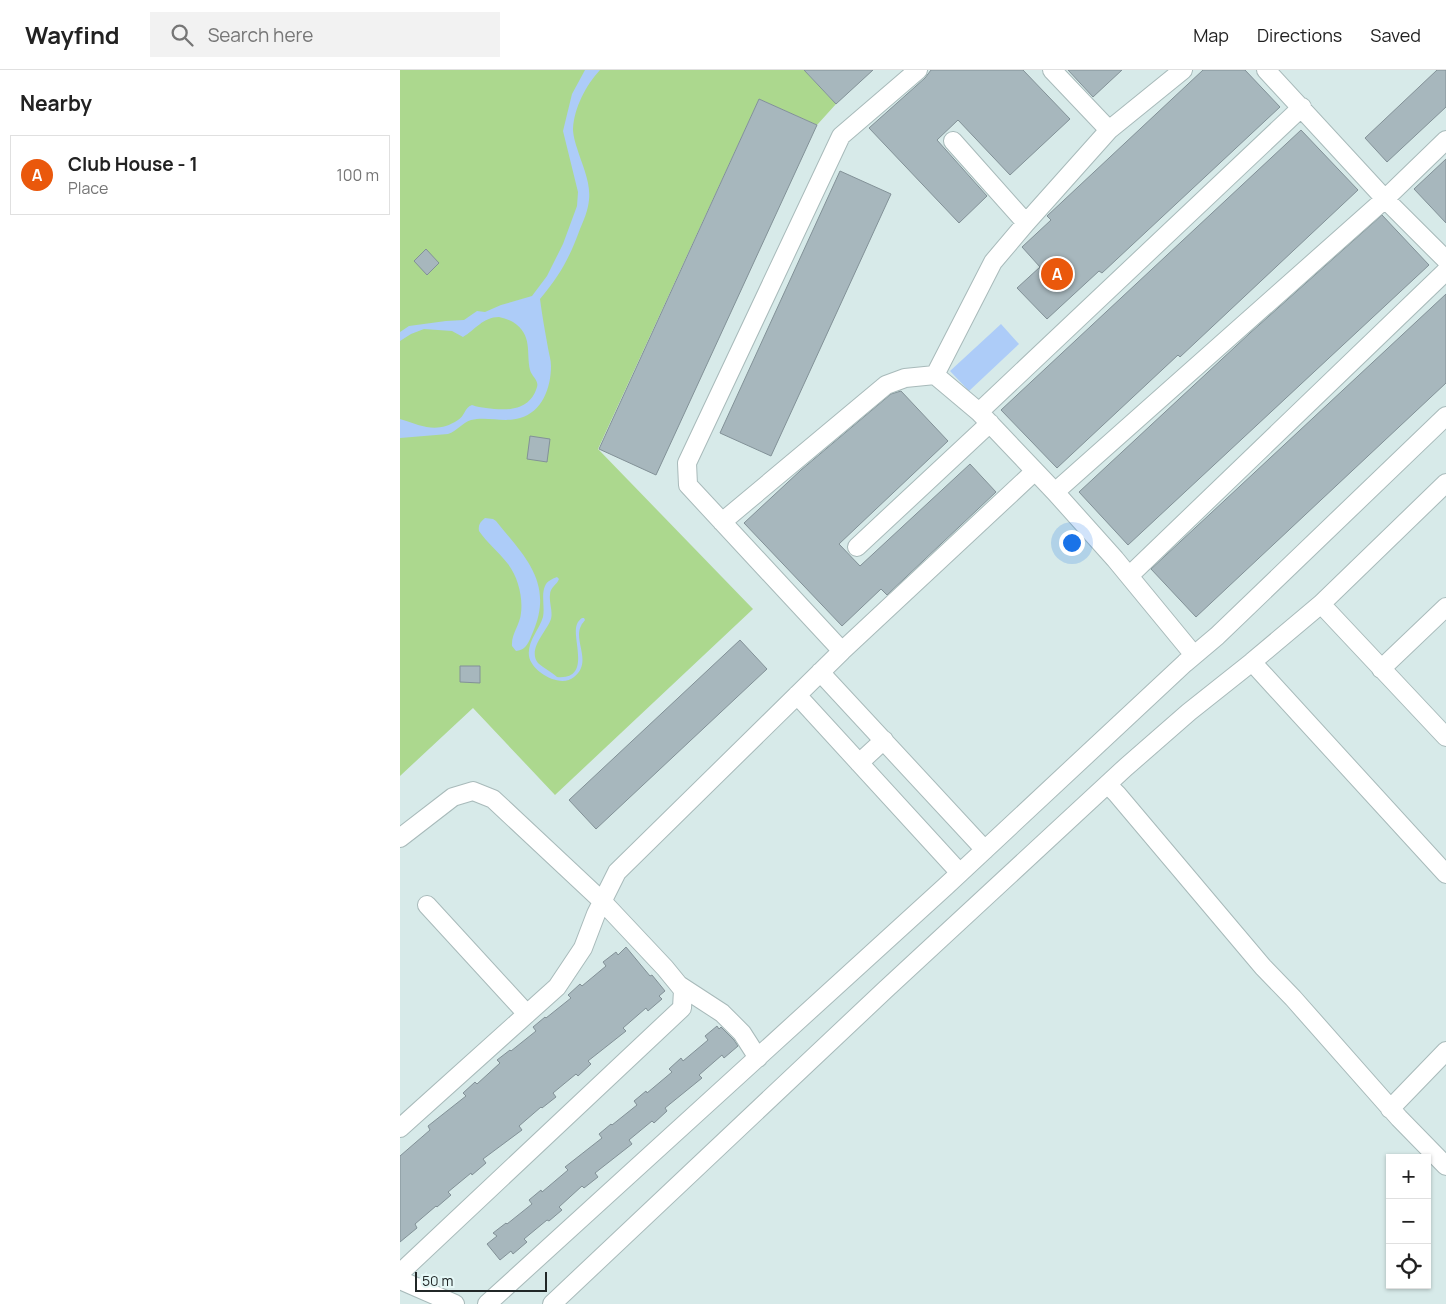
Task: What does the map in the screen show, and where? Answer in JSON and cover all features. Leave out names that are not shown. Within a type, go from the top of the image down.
[{"type":"street","points":[[842,651],[688,485],[687,463],[841,136],[918,70]]},
{"type":"street","points":[[1052,70],[1109,130]]},
{"type":"street","points":[[935,375],[993,262],[1109,130],[1183,70]]},
{"type":"street","points":[[1266,70],[1385,199],[1446,260]]},
{"type":"street","points":[[857,547],[984,418],[1302,107]]},
{"type":"street","points":[[1055,492],[1385,199],[1446,140]]},
{"type":"street","points":[[953,141],[1026,223]]},
{"type":"street","points":[[1129,576],[1446,271]]},
{"type":"street","points":[[722,522],[886,385],[905,378],[935,375],[984,418],[1055,492],[1129,576],[1194,655]]},
{"type":"street","points":[[487,1304],[960,873],[1194,655],[1217,636],[1446,416]]},
{"type":"street","points":[[400,1128],[557,987],[583,948],[602,901],[617,872],[820,672],[1035,471]]},
{"type":"street","points":[[552,1304],[885,990],[1108,785],[1189,712],[1320,604],[1446,483]]},
{"type":"street","points":[[1320,604],[1446,737]]},
{"type":"street","points":[[1381,669],[1446,607]]},
{"type":"street","points":[[1252,662],[1446,874]]},
{"type":"street","points":[[820,672],[985,850]]},
{"type":"street","points":[[797,695],[960,873]]},
{"type":"street","points":[[859,763],[884,740]]},
{"type":"street","points":[[1108,785],[1263,966],[1390,1109],[1446,1166]]},
{"type":"street","points":[[400,838],[453,797],[473,791],[493,799],[602,901],[665,968],[682,990],[682,1008],[400,1273]]},
{"type":"street","points":[[427,905],[527,1014]]},
{"type":"street","points":[[678,985],[722,1013],[742,1033],[758,1058]]},
{"type":"street","points":[[1390,1109],[1446,1051]]},
{"type":"street","points":[[400,1280],[455,1304]]},
{"type":"green space","points":[[400,70],[804,70],[836,104],[817,125],[759,99],[598,449],[753,609],[555,795],[473,708],[400,776]]},
{"type":"water","points":[[585,70],[600,70],[582,97],[573,129],[587,180],[589,200],[584,219],[568,258],[559,274],[540,299],[551,366],[551,374],[544,398],[528,415],[520,418],[508,420],[471,420],[448,434],[400,438],[400,419],[429,427],[443,427],[460,418],[467,408],[472,405],[494,409],[517,408],[529,401],[534,395],[537,385],[530,370],[528,344],[524,332],[505,318],[488,319],[463,337],[452,331],[424,329],[400,341],[400,332],[409,326],[464,320],[477,311],[485,312],[532,296],[547,276],[563,244],[577,206],[578,192],[563,131],[572,94]]},
{"type":"water","points":[[1001,324],[1019,344],[969,391],[950,371]]},
{"type":"water","points":[[485,518],[496,521],[517,547],[526,559],[538,585],[540,599],[539,615],[529,642],[523,649],[516,651],[512,646],[521,613],[519,587],[515,575],[508,564],[479,531],[480,524]]},
{"type":"water","points":[[557,577],[559,579],[550,592],[551,619],[536,646],[535,658],[538,663],[557,677],[574,673],[578,660],[576,628],[582,618],[585,620],[579,632],[582,665],[574,677],[561,681],[547,677],[540,672],[531,662],[529,656],[531,641],[543,617],[543,593],[545,586],[548,581]]},
{"type":"building","points":[[804,70],[873,70],[836,104]]},
{"type":"building","points":[[931,70],[1023,70],[1070,119],[1010,175],[958,120],[937,140],[987,196],[959,223],[869,128],[925,78]]},
{"type":"building","points":[[1068,70],[1122,70],[1093,97]]},
{"type":"building","points":[[1203,70],[1245,70],[1280,107],[1102,273],[1099,271],[1047,319],[1017,288],[1040,267],[1022,247],[1051,220],[1047,216]]},
{"type":"building","points":[[1437,70],[1446,70],[1446,107],[1387,162],[1365,138]]},
{"type":"building","points":[[759,99],[817,125],[656,475],[599,449]]},
{"type":"building","points":[[1301,130],[1358,190],[1180,357],[1178,355],[1057,468],[1001,410]]},
{"type":"building","points":[[1446,159],[1446,223],[1414,189]]},
{"type":"building","points":[[840,171],[891,194],[771,456],[720,433]]},
{"type":"building","points":[[1382,215],[1429,265],[1128,545],[1079,492],[1250,333]]},
{"type":"building","points":[[426,249],[439,263],[427,275],[414,261]]},
{"type":"building","points":[[1446,294],[1446,383],[1196,617],[1151,569]]},
{"type":"building","points":[[901,391],[948,441],[839,544],[860,566],[970,464],[996,492],[887,595],[881,589],[842,626],[744,523],[801,470],[891,394]]},
{"type":"building","points":[[530,436],[550,439],[547,462],[527,459]]},
{"type":"building","points":[[740,640],[767,669],[596,829],[569,800]]},
{"type":"building","points":[[460,666],[480,666],[480,683],[460,682]]},
{"type":"building","points":[[626,947],[665,991],[659,996],[662,999],[648,1011],[646,1008],[623,1028],[626,1031],[588,1061],[591,1064],[578,1076],[576,1074],[553,1093],[556,1097],[519,1126],[522,1130],[483,1159],[486,1163],[448,1192],[451,1195],[415,1224],[417,1228],[400,1242],[400,1156],[430,1130],[428,1126],[466,1096],[463,1093],[475,1082],[477,1084],[500,1063],[497,1060],[536,1031],[533,1027],[571,998],[568,995],[580,984],[582,986],[606,966],[603,962],[616,952],[618,955]]},
{"type":"building","points":[[717,1026],[719,1029],[721,1027],[738,1046],[724,1058],[722,1055],[699,1075],[702,1078],[665,1108],[667,1111],[654,1123],[652,1121],[629,1140],[632,1144],[595,1173],[598,1177],[584,1188],[582,1186],[559,1207],[562,1210],[524,1239],[527,1242],[513,1254],[511,1251],[500,1260],[487,1244],[497,1236],[493,1233],[532,1204],[529,1200],[541,1190],[542,1192],[568,1170],[565,1167],[602,1138],[599,1134],[637,1105],[634,1101],[646,1091],[647,1093],[672,1072],[669,1069],[681,1058],[683,1061],[708,1040],[705,1036]]},
{"type":"place","name":"Club House - 1","points":[[1057,274]]}]
